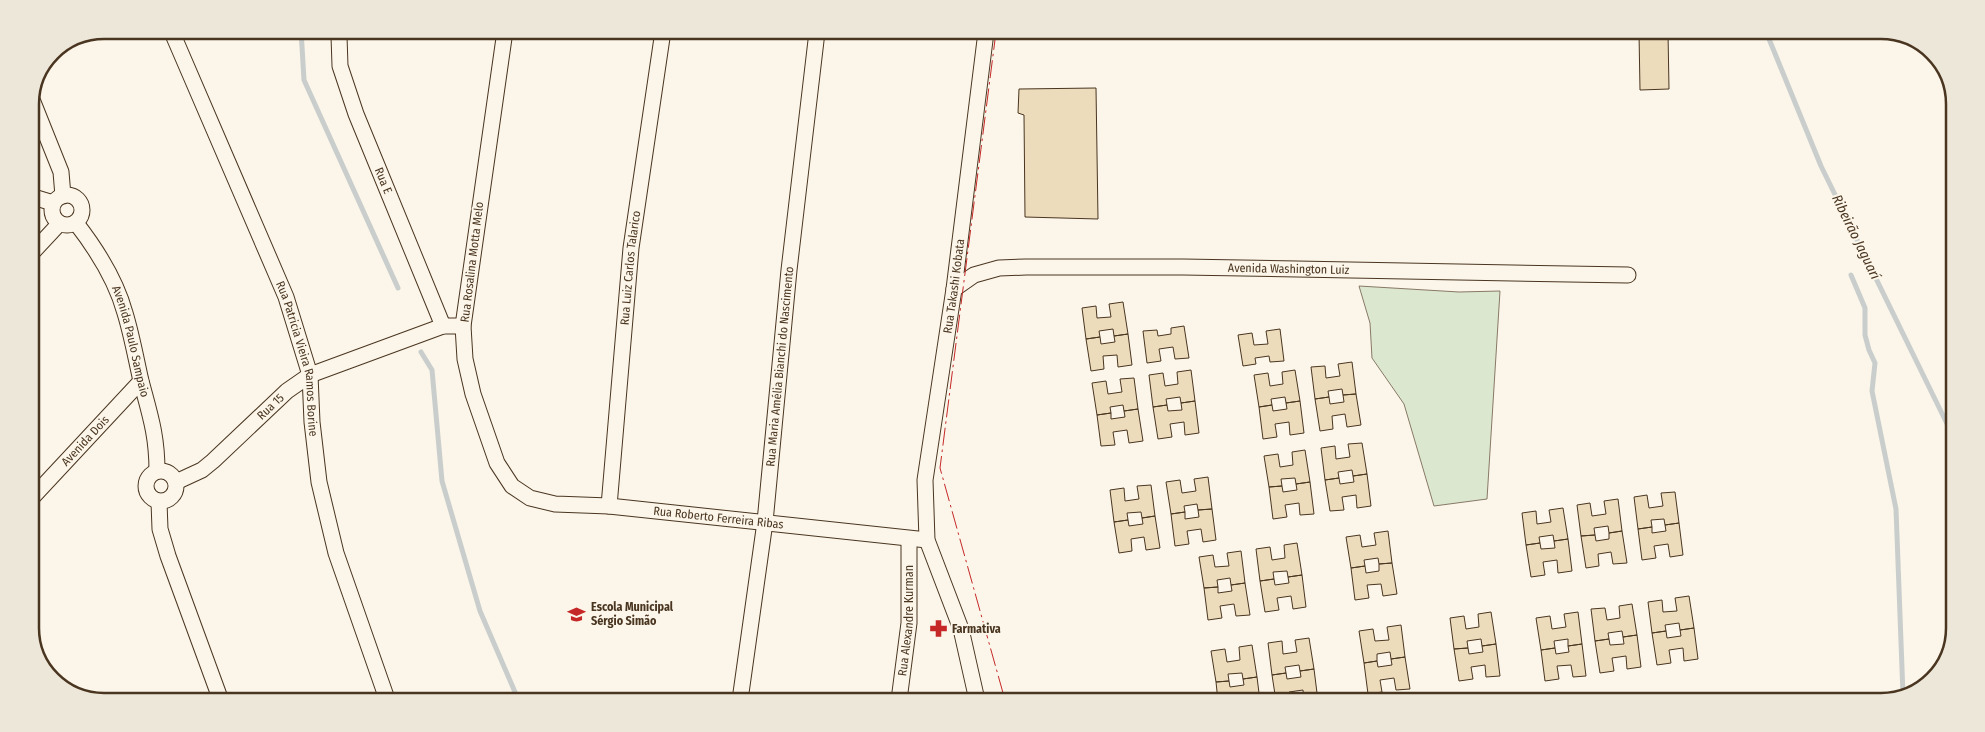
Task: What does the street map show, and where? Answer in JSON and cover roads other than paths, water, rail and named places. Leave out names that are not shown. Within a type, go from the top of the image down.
[{"type":"street","name":"Rua Patricia Vieira Ramos Borine","points":[[175,39],[286,297],[310,375],[312,422],[319,482],[336,552],[385,693]]},
{"type":"street","name":"Rua E","points":[[339,39],[340,66],[356,114],[443,326]]},
{"type":"street","name":"Rua Rosalina Motta Melo","points":[[504,39],[463,326],[465,359],[473,394],[497,463],[512,486]]},
{"type":"street","name":"Rua Luiz Carlos Talarico","points":[[609,506],[631,248],[662,39]]},
{"type":"street","name":"Rua Maria Amélia Bianchi do Nascimento","points":[[741,693],[765,522],[789,270],[816,39]]},
{"type":"street","name":"Rua Takashi Kobata","points":[[927,540],[925,480],[954,289],[985,39]]},
{"type":"street","points":[[39,117],[61,172],[58,199],[52,214],[59,224],[65,226],[76,223],[82,213],[79,201],[69,195],[58,199],[39,197]]},
{"type":"street","name":"Avenida Paulo Sampaio","points":[[76,223],[92,245],[112,280],[125,313],[154,428],[157,450],[157,471],[152,474],[146,484],[149,496],[159,502]]},
{"type":"street","points":[[39,245],[59,224]]},
{"type":"street","name":"Avenida Washington Luiz","points":[[954,289],[974,275],[999,268],[1026,267],[1184,267],[1628,275]]},
{"type":"street","name":"Rua 15","points":[[176,482],[202,470],[287,391],[310,375],[443,326],[463,326]]},
{"type":"street","name":"Avenida Dois","points":[[39,490],[142,381]]},
{"type":"street","points":[[157,471],[169,473],[176,482],[174,494],[170,498],[159,502],[160,529],[218,693]]},
{"type":"street","name":"Rua Roberto Ferreira Ribas","points":[[512,486],[530,498],[554,504],[609,506],[765,522],[909,540],[927,540]]},
{"type":"street","name":"Rua Alexandre Kurman","points":[[900,693],[910,623],[909,540]]},
{"type":"street","points":[[927,540],[961,629],[975,693]]},
{"type":"waterway","points":[[302,39],[304,80],[398,288]]},
{"type":"waterway","name":"Ribeirão Jaguarí","points":[[1769,39],[1821,166],[1946,422]]},
{"type":"waterway","points":[[1851,275],[1865,308],[1865,335],[1875,363],[1872,391],[1896,509],[1903,690]]},
{"type":"waterway","points":[[421,352],[432,370],[442,481],[480,611],[515,693]]},
{"type":"place","name":"Escola Municipal Sérgio Simão","points":[[577,614]]},
{"type":"place","name":"Farmativa","points":[[938,629]]}]
